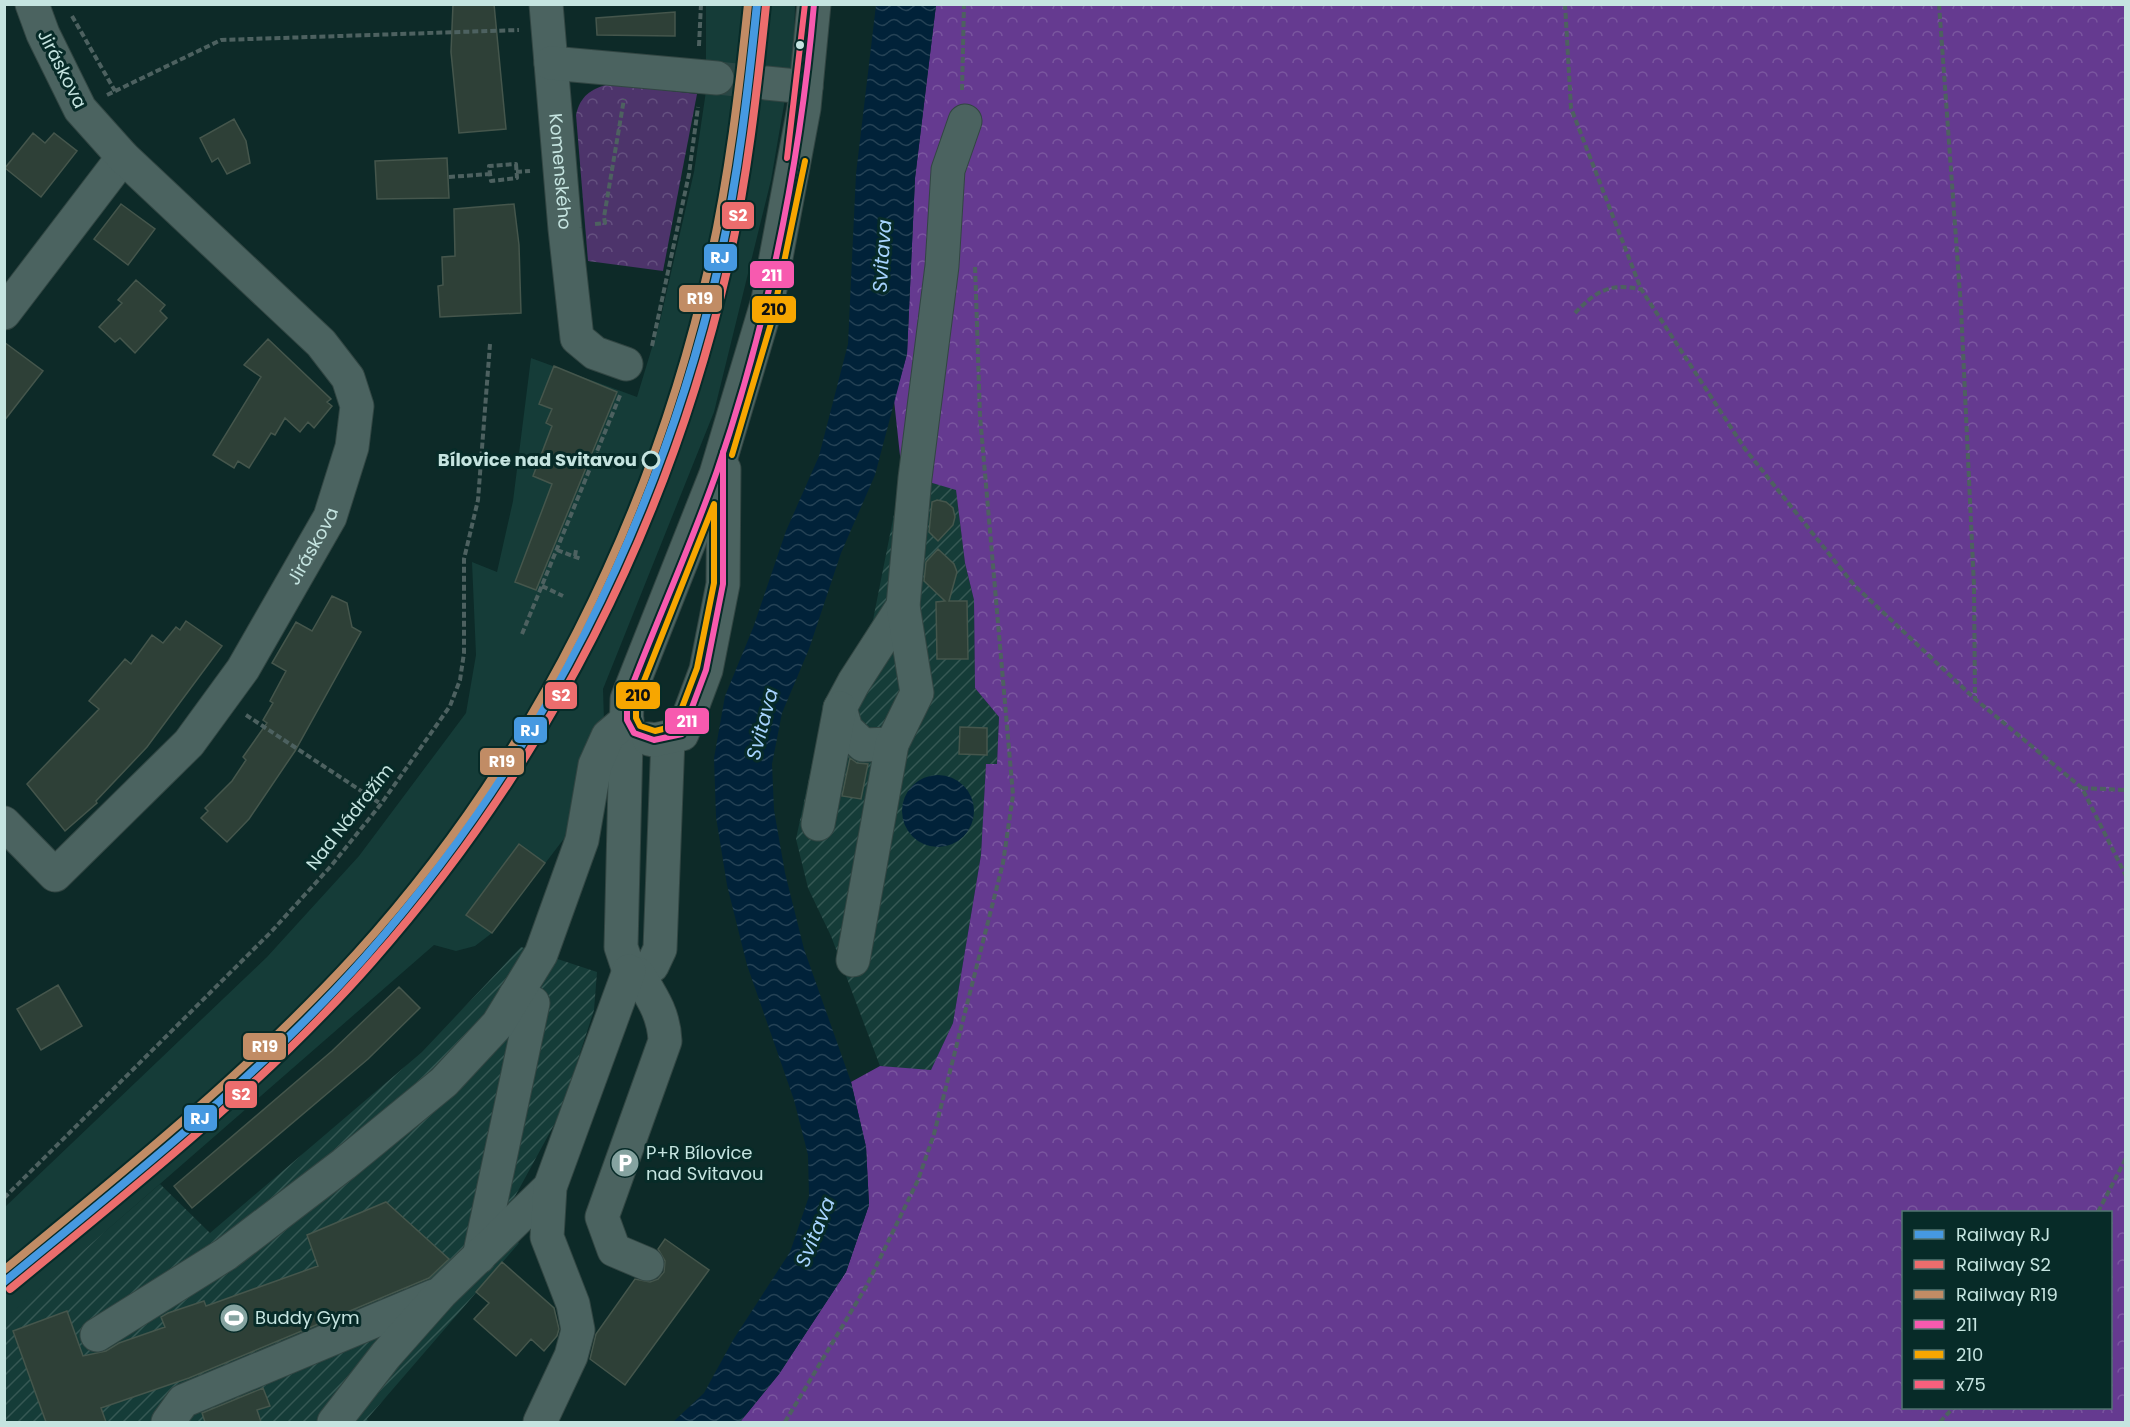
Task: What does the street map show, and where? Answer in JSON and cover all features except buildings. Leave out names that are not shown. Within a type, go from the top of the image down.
[{"type":"street","name":"Jiráskova","points":[[4,823],[55,875],[189,743],[243,669],[330,517],[352,447],[357,406],[348,378],[321,343],[123,157],[80,109],[32,4]]},
{"type":"street","name":"Komenského","points":[[546,4],[565,229],[577,338],[625,375]]},
{"type":"street","points":[[646,1264],[614,1250],[602,1217],[665,1041],[664,1023],[658,1008],[634,973],[621,947],[627,699],[723,452],[768,300],[794,171],[806,87],[814,4]]},
{"type":"street","points":[[550,63],[707,77]]},
{"type":"street","points":[[766,83],[806,87]]},
{"type":"street","points":[[852,960],[892,744],[917,693],[903,606],[915,478],[942,267],[948,170],[965,122]]},
{"type":"street","points":[[4,313],[123,157]]},
{"type":"street","points":[[627,720],[634,733],[654,740],[682,734],[700,690],[723,584],[723,452]]},
{"type":"street","points":[[818,824],[840,708],[903,606]]},
{"type":"street","points":[[840,708],[846,729],[864,745],[892,744]]},
{"type":"street","points":[[97,1335],[226,1254],[435,1090],[498,1024],[541,954],[582,840],[595,765],[608,736],[627,720]]},
{"type":"street","points":[[540,1422],[571,1356],[579,1330],[573,1304],[547,1237],[550,1187],[634,973],[652,966],[660,949],[668,738]]},
{"type":"street","points":[[479,1257],[533,1003],[515,996]]},
{"type":"street","points":[[334,1422],[386,1355],[441,1293],[550,1187]]},
{"type":"street","points":[[168,1422],[183,1401],[441,1293]]},
{"type":"path","points":[[655,352],[652,341],[689,174],[700,93],[707,77],[701,4]]},
{"type":"path","points":[[964,4],[962,90],[965,122]]},
{"type":"path","points":[[1565,4],[1571,108],[1641,289],[1745,449],[1854,585],[1975,699],[2082,788],[2126,876]]},
{"type":"path","points":[[1940,4],[1961,308],[1974,586],[1975,699]]},
{"type":"path","points":[[71,14],[115,91]]},
{"type":"path","points":[[80,109],[221,40],[524,30]]},
{"type":"path","points":[[595,224],[605,224],[604,217],[626,90]]},
{"type":"path","points":[[516,164],[517,178],[491,181],[490,174],[489,166],[516,164]]},
{"type":"path","points":[[449,177],[490,174]]},
{"type":"path","points":[[785,1422],[867,1285],[918,1180],[934,1134],[1003,863],[1013,795],[980,416],[975,262]]},
{"type":"path","points":[[1575,313],[1587,300],[1605,289],[1625,286],[1641,289]]},
{"type":"path","name":"Nad Nádražím","points":[[4,1198],[150,1056],[271,932],[331,866],[381,804],[450,706],[460,680],[464,653],[464,559],[478,500],[490,344]]},
{"type":"path","points":[[522,634],[596,454],[625,375]]},
{"type":"path","points":[[596,454],[620,462]]},
{"type":"path","points":[[557,550],[581,559]]},
{"type":"path","points":[[575,556],[576,550]]},
{"type":"path","points":[[542,586],[563,596]]},
{"type":"path","points":[[222,700],[381,804]]},
{"type":"path","points":[[2082,788],[2126,790]]},
{"type":"path","points":[[2099,1211],[2126,1158]]},
{"type":"path","points":[[1940,1422],[1951,1409]]},
{"type":"shaded area","points":[[706,5],[795,5],[794,47],[771,180],[714,412],[603,689],[604,721],[566,836],[492,933],[475,946],[456,951],[434,945],[5,1319],[5,1207],[267,957],[359,856],[466,713],[476,655],[472,562],[497,572],[513,501],[531,358],[637,397],[660,321],[694,172],[706,91]]},
{"type":"shaded area","points":[[902,474],[956,489],[965,563],[974,600],[975,688],[999,717],[997,765],[986,765],[981,855],[953,1023],[931,1071],[880,1066],[831,936],[808,888],[796,839],[826,698],[873,620]]},
{"type":"shaded area","points":[[521,947],[597,972],[594,1010],[561,1112],[513,1200],[494,1218],[519,1243],[367,1419],[368,1422],[5,1422],[4,1319],[160,1184],[210,1233],[422,1052]]},
{"type":"green space","points":[[936,5],[2125,5],[2125,1422],[740,1422],[779,1374],[846,1272],[869,1205],[866,1147],[851,1082],[880,1066],[931,1070],[953,1023],[981,855],[986,764],[997,764],[999,717],[975,688],[974,600],[965,563],[956,490],[902,474],[894,400],[907,354],[915,178]]},
{"type":"green space","points":[[609,84],[697,94],[663,271],[588,261],[576,115],[580,103],[587,94]]},
{"type":"water","name":"Svitava","points":[[876,5],[936,5],[915,178],[907,354],[875,475],[841,553],[809,649],[782,713],[772,764],[774,810],[785,873],[804,949],[851,1082],[866,1147],[869,1205],[846,1272],[779,1374],[740,1422],[673,1422],[704,1393],[733,1340],[790,1252],[809,1196],[808,1155],[794,1100],[747,965],[727,885],[716,817],[714,758],[725,696],[753,628],[786,531],[819,456],[848,344],[856,174]]},
{"type":"water","points":[[938,775],[958,781],[968,791],[974,811],[968,831],[958,841],[938,847],[918,841],[908,831],[902,811],[908,791],[918,781]]},
{"type":"tunnel","points":[[717,78],[766,83]]},
{"type":"rail line","name":"R19","points":[[4,1270],[96,1195],[230,1079],[356,954],[419,879],[478,800],[530,717],[578,630],[619,541],[655,450],[686,356],[710,261],[723,197],[748,4]]},
{"type":"rail line","name":"RJ","points":[[4,1282],[237,1086],[324,1001],[365,957],[428,881],[485,801],[538,718],[585,632],[627,544],[663,452],[694,359],[719,264],[732,199],[757,4]]},
{"type":"rail line","name":"S2","points":[[10,1289],[198,1133],[331,1007],[435,886],[493,806],[546,723],[594,636],[636,547],[672,456],[703,362],[728,266],[741,201],[766,5]]},
{"type":"transit line","name":"x75","points":[[787,158],[805,4]]},
{"type":"transit line","name":"211","points":[[723,452],[723,584],[706,670],[682,734],[654,740],[634,733],[627,720],[627,699],[707,500],[717,471],[736,414],[752,356],[767,299],[791,182],[814,4]]},
{"type":"transit line","name":"210","points":[[732,455],[772,320],[805,161]]},
{"type":"transit line","name":"210","points":[[714,504],[714,583],[697,668],[675,726],[655,731],[640,726],[636,718],[636,701],[714,504]]},
{"type":"place","name":"Bílovice nad Svitavou","points":[[651,460]]},
{"type":"place","name":"P+R Bílovice nad Svitavou","points":[[625,1163]]},
{"type":"place","name":"Buddy Gym","points":[[234,1318]]}]
